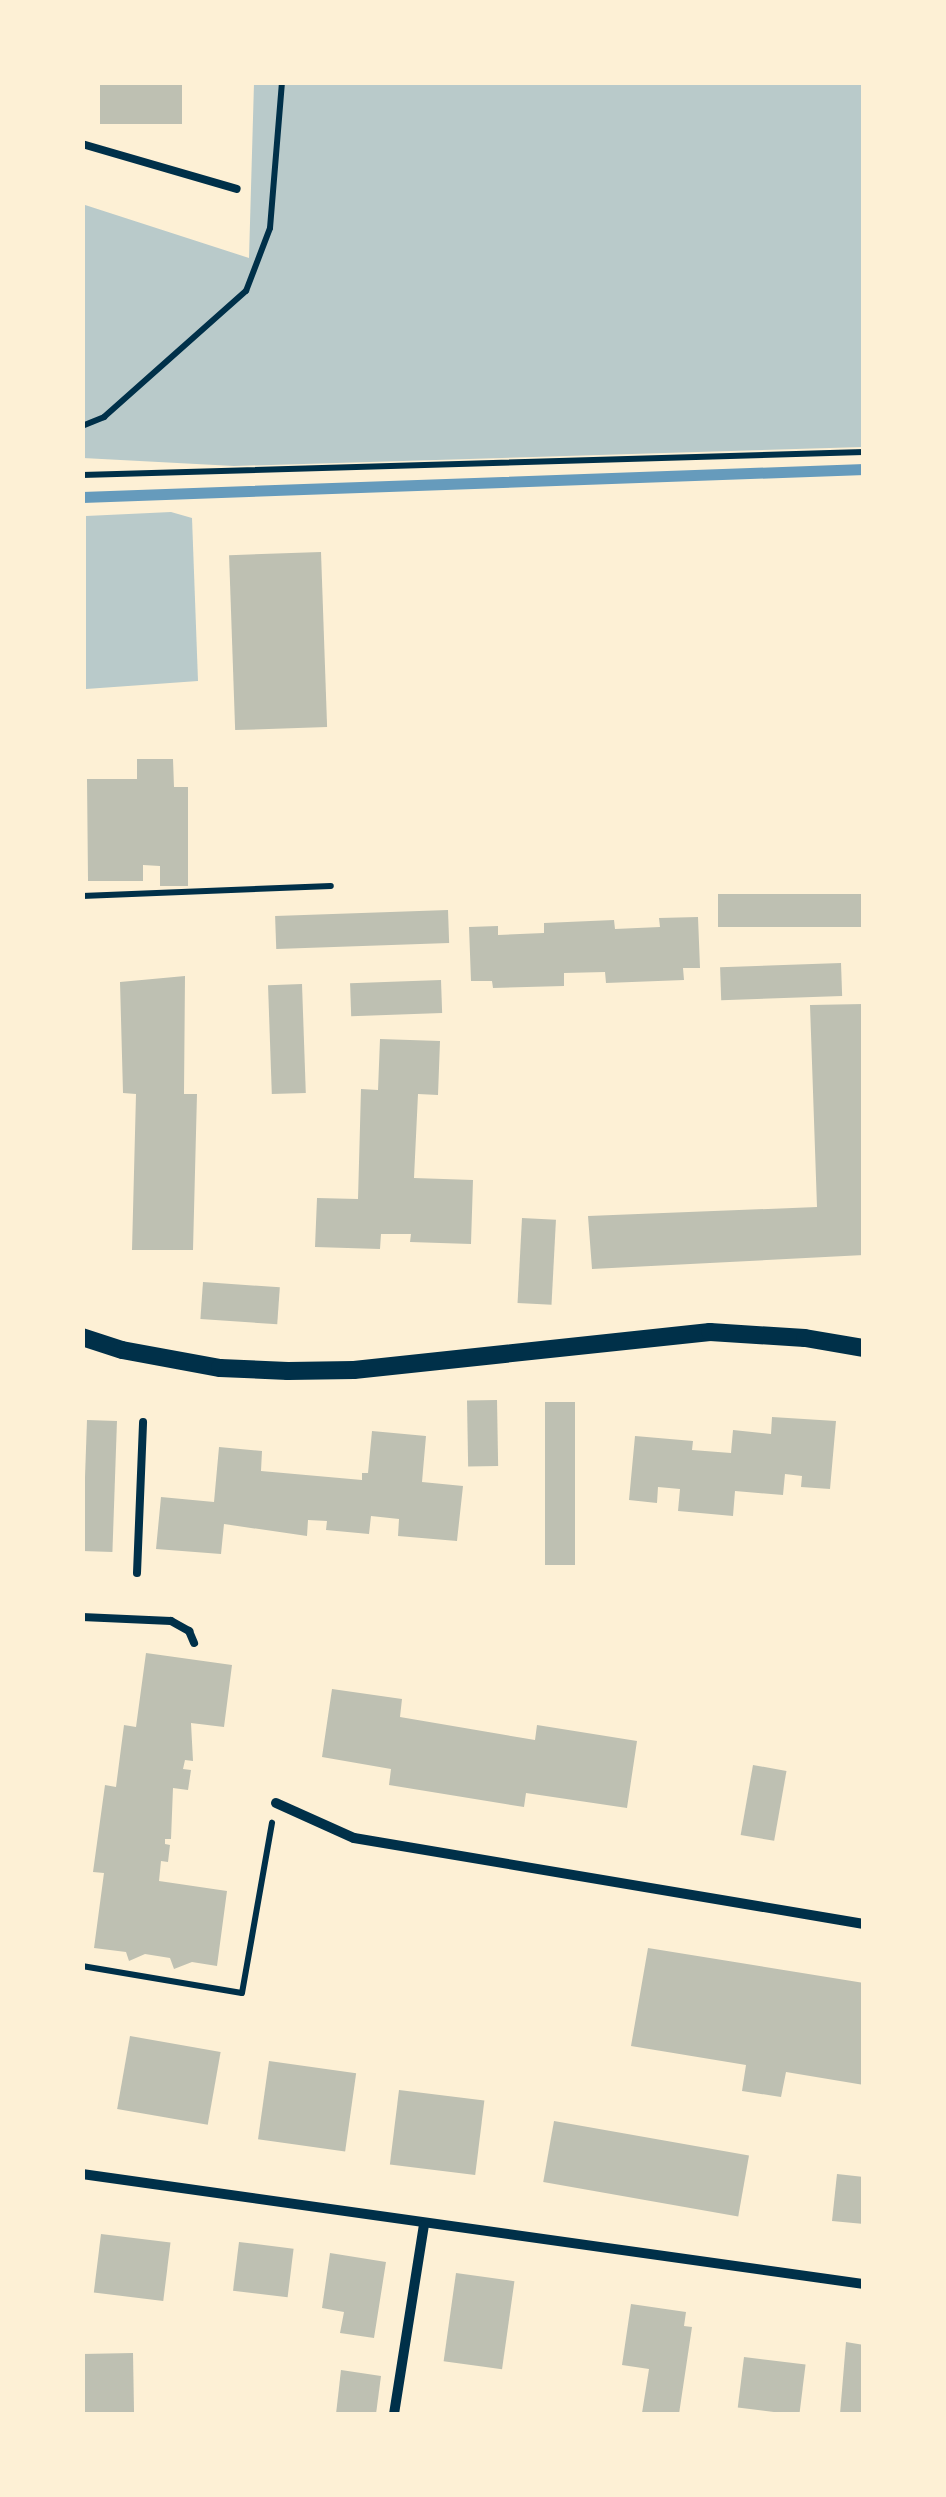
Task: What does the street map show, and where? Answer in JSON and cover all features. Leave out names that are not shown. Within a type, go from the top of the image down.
[{"type":"street","points":[[82,1337],[122,1350],[220,1368],[288,1371],[354,1370],[710,1332],[805,1338],[864,1348]]},
{"type":"street","points":[[276,1803],[354,1838],[864,1924]]},
{"type":"street","points":[[82,2174],[864,2284]]},
{"type":"street","points":[[394,2414],[424,2224]]},
{"type":"lane","points":[[82,144],[237,189]]},
{"type":"lane","points":[[137,1572],[143,1422]]},
{"type":"lane","points":[[82,1616],[171,1621],[189,1631],[194,1643]]},
{"type":"path","points":[[82,426],[104,417],[246,290],[270,228],[282,82]]},
{"type":"path","points":[[82,475],[864,452]]},
{"type":"path","points":[[82,896],[331,886]]},
{"type":"path","points":[[82,1966],[242,1993],[276,1803]]},
{"type":"shaded area","points":[[254,83],[863,83],[863,447],[234,466],[83,458],[82,204],[249,258]]},
{"type":"shaded area","points":[[171,512],[192,518],[198,681],[86,689],[86,516]]},
{"type":"building","points":[[100,82],[182,82],[182,124],[100,124]]},
{"type":"building","points":[[321,552],[327,727],[235,730],[229,555]]},
{"type":"building","points":[[137,759],[173,759],[174,787],[188,787],[188,886],[160,886],[160,866],[143,865],[143,881],[88,881],[87,779],[137,779]]},
{"type":"building","points":[[718,894],[864,894],[864,927],[718,927]]},
{"type":"building","points":[[448,910],[449,943],[276,949],[275,916]]},
{"type":"building","points":[[698,917],[700,968],[683,968],[684,980],[606,983],[605,972],[564,973],[564,986],[493,988],[492,981],[471,981],[469,927],[498,926],[498,935],[544,933],[544,923],[614,920],[615,929],[660,927],[659,918]]},
{"type":"building","points":[[841,963],[842,996],[721,1000],[720,967]]},
{"type":"building","points":[[185,976],[184,1094],[197,1094],[193,1250],[132,1250],[136,1094],[123,1093],[120,982]]},
{"type":"building","points":[[441,980],[442,1013],[351,1016],[350,983]]},
{"type":"building","points":[[302,984],[306,1093],[272,1094],[268,985]]},
{"type":"building","points":[[864,1004],[864,1255],[592,1269],[588,1216],[817,1207],[810,1005]]},
{"type":"building","points":[[380,1039],[440,1041],[438,1095],[418,1094],[414,1178],[473,1180],[471,1244],[410,1242],[411,1234],[381,1234],[380,1249],[315,1247],[317,1198],[358,1199],[361,1089],[378,1090]]},
{"type":"building","points":[[522,1218],[556,1220],[552,1305],[518,1303]]},
{"type":"building","points":[[203,1282],[280,1287],[277,1324],[200,1319]]},
{"type":"building","points":[[497,1400],[498,1466],[468,1467],[467,1401]]},
{"type":"building","points":[[545,1402],[575,1402],[575,1565],[545,1565]]},
{"type":"building","points":[[772,1417],[836,1421],[830,1489],[801,1487],[802,1476],[785,1474],[783,1495],[735,1491],[733,1516],[678,1511],[680,1489],[658,1487],[657,1503],[629,1500],[635,1436],[693,1441],[692,1450],[731,1453],[733,1430],[771,1434]]},
{"type":"building","points":[[87,1420],[117,1421],[112,1552],[82,1551]]},
{"type":"building","points":[[372,1431],[426,1436],[422,1482],[463,1486],[457,1541],[398,1536],[399,1519],[371,1516],[369,1534],[326,1530],[327,1521],[308,1520],[307,1536],[224,1524],[221,1554],[156,1549],[161,1497],[214,1502],[219,1447],[262,1451],[261,1471],[362,1480],[362,1473],[368,1473]]},
{"type":"building","points":[[146,1653],[232,1665],[224,1727],[191,1723],[193,1761],[185,1760],[183,1769],[191,1770],[188,1790],[173,1788],[171,1839],[165,1839],[165,1844],[170,1845],[168,1862],[161,1861],[159,1881],[227,1891],[217,1966],[192,1962],[174,1969],[170,1958],[145,1954],[129,1961],[126,1952],[94,1948],[104,1873],[93,1872],[105,1785],[116,1787],[124,1725],[136,1727]]},
{"type":"building","points":[[332,1689],[402,1699],[400,1717],[535,1740],[537,1725],[637,1741],[627,1808],[526,1793],[524,1807],[389,1785],[391,1769],[322,1757]]},
{"type":"building","points":[[753,1765],[786,1771],[774,1841],[741,1835]]},
{"type":"building","points":[[648,1948],[864,1983],[864,2085],[786,2072],[781,2097],[742,2091],[746,2065],[631,2046]]},
{"type":"building","points":[[130,2036],[221,2052],[208,2125],[117,2109]]},
{"type":"building","points":[[269,2061],[356,2073],[345,2151],[258,2139]]},
{"type":"building","points":[[399,2090],[484,2100],[475,2175],[390,2164]]},
{"type":"building","points":[[554,2121],[749,2155],[738,2216],[543,2182]]},
{"type":"building","points":[[837,2174],[864,2177],[864,2224],[832,2221]]},
{"type":"building","points":[[101,2234],[170,2243],[163,2301],[94,2293]]},
{"type":"building","points":[[239,2242],[294,2249],[288,2297],[233,2291]]},
{"type":"building","points":[[330,2253],[386,2262],[374,2338],[340,2333],[344,2312],[322,2308]]},
{"type":"building","points":[[456,2273],[514,2281],[502,2369],[444,2361]]},
{"type":"building","points":[[631,2304],[686,2312],[684,2326],[692,2327],[679,2414],[642,2413],[649,2369],[622,2365]]},
{"type":"building","points":[[846,2342],[864,2345],[864,2414],[840,2414]]},
{"type":"building","points":[[133,2353],[134,2414],[83,2414],[82,2354]]},
{"type":"building","points":[[744,2357],[806,2365],[799,2414],[738,2408]]},
{"type":"building","points":[[341,2370],[381,2376],[376,2414],[336,2414]]},
{"type":"waterway","points":[[82,497],[864,469]]}]
